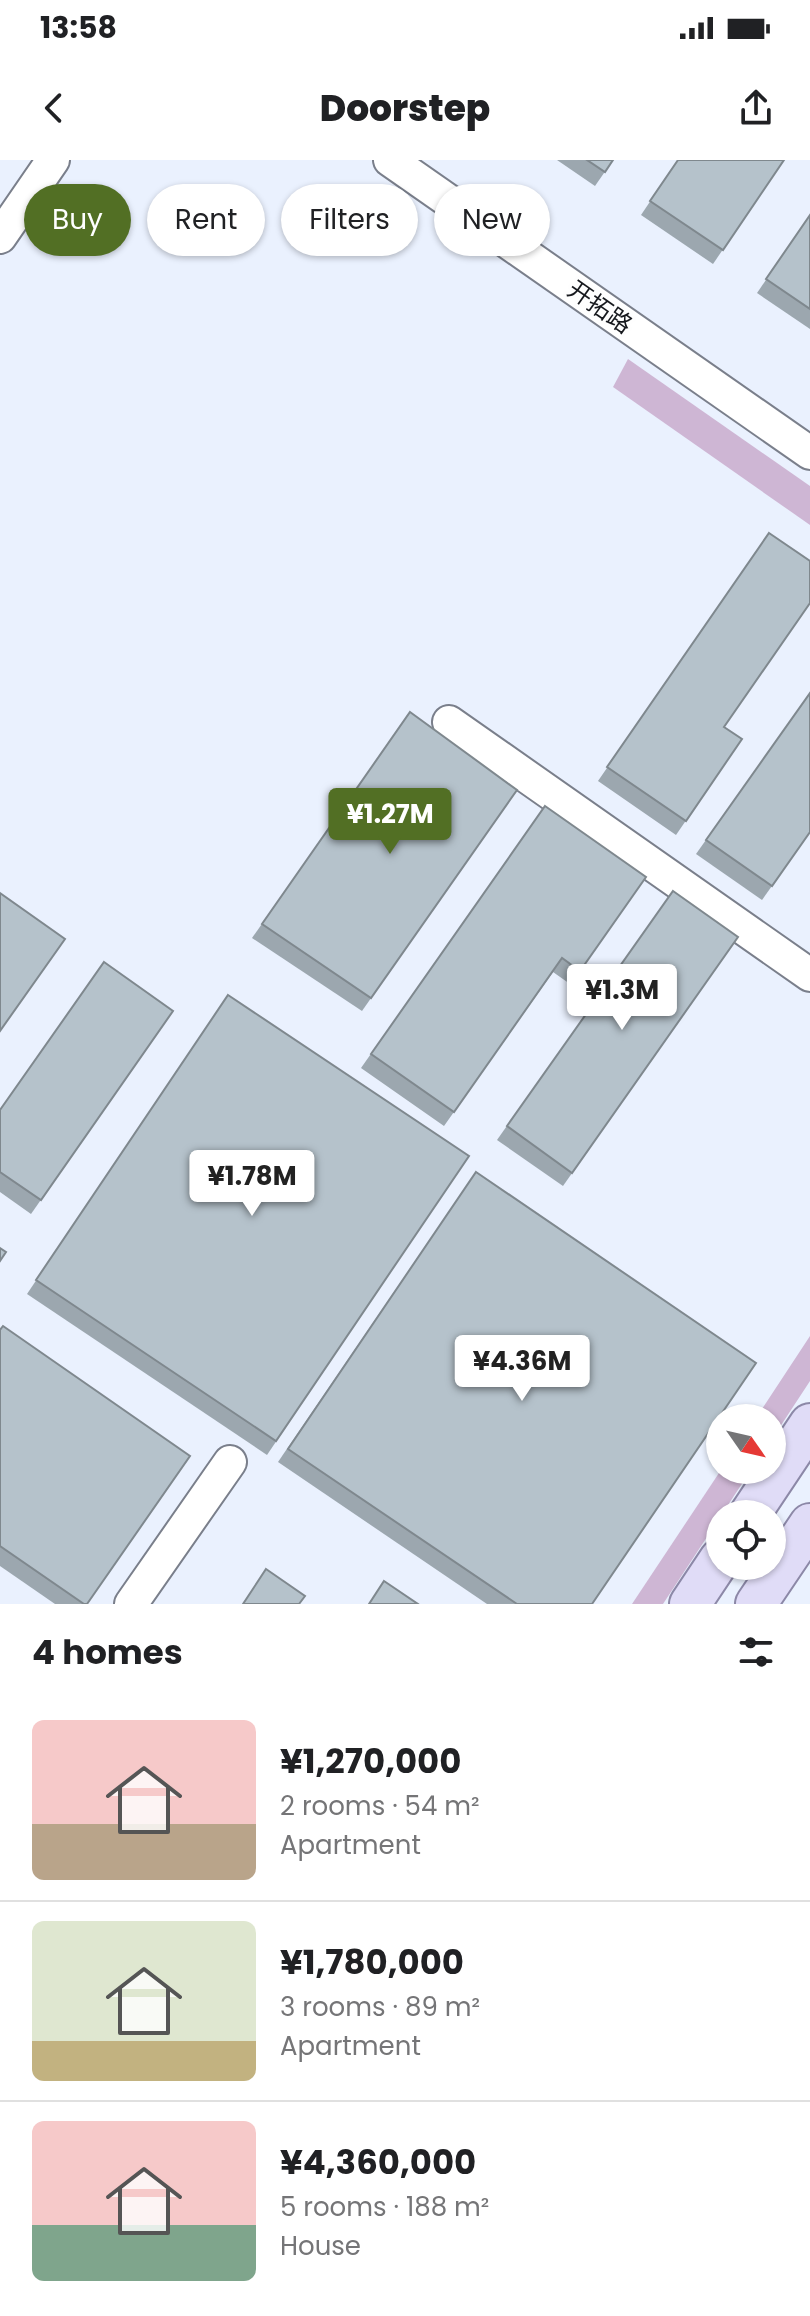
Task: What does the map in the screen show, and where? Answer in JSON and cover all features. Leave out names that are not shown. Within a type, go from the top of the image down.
[{"type":"main road","points":[[759,1500],[810,1424]]},
{"type":"main road","points":[[756,1604],[810,1524]]},
{"type":"main road","points":[[690,1604],[706,1580]]},
{"type":"street","points":[[0,237],[53,160]]},
{"type":"street","name":"开拓路","points":[[390,160],[810,453]]},
{"type":"street","points":[[449,722],[810,975]]},
{"type":"street","points":[[131,1604],[230,1462]]},
{"type":"shaded area","points":[[628,359],[810,486],[810,525],[613,387]]},
{"type":"shaded area","points":[[810,1336],[810,1381],[786,1418],[786,1404],[765,1404]]},
{"type":"shaded area","points":[[712,1484],[742,1484],[731,1500],[706,1500],[706,1539],[663,1604],[632,1604]]},
{"type":"building","points":[[587,160],[613,160],[605,172]]},
{"type":"building","points":[[678,160],[784,160],[723,250],[650,201]]},
{"type":"building","points":[[810,215],[810,309],[766,279]]},
{"type":"building","points":[[769,533],[810,561],[810,603],[724,727],[742,739],[686,821],[607,767]]},
{"type":"building","points":[[810,693],[810,832],[772,886],[706,840]]},
{"type":"building","points":[[410,712],[517,790],[371,998],[262,924]]},
{"type":"building","points":[[545,806],[646,877],[580,971],[562,958],[454,1112],[371,1054]]},
{"type":"building","points":[[673,891],[738,937],[572,1173],[507,1126]]},
{"type":"building","points":[[0,893],[65,939],[0,1031]]},
{"type":"building","points":[[104,962],[173,1011],[41,1200],[0,1172],[0,1110]]},
{"type":"building","points":[[228,995],[469,1156],[276,1441],[36,1280]]},
{"type":"building","points":[[476,1172],[756,1363],[728,1404],[706,1404],[706,1436],[592,1604],[517,1604],[288,1449]]},
{"type":"building","points":[[3,1326],[190,1456],[87,1604],[0,1546],[0,1330]]},
{"type":"building","points":[[266,1569],[305,1596],[299,1604],[243,1604]]},
{"type":"building","points":[[384,1581],[418,1604],[369,1604]]}]
